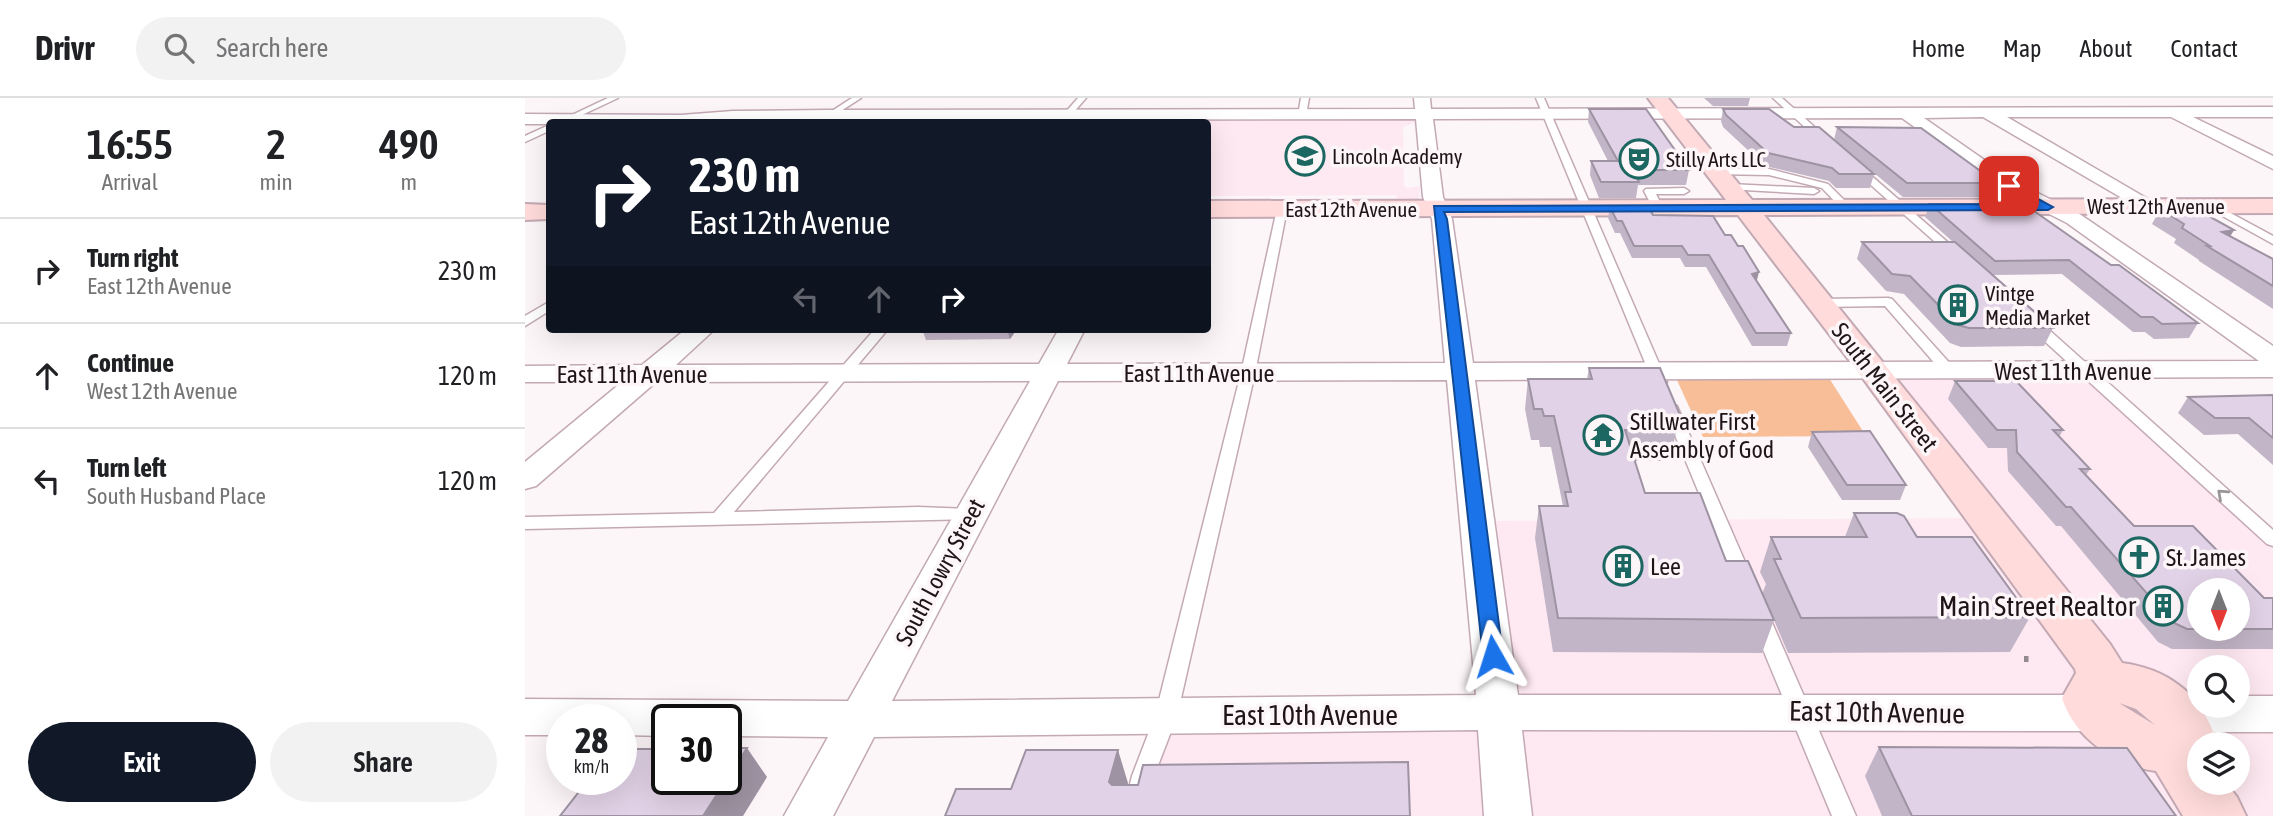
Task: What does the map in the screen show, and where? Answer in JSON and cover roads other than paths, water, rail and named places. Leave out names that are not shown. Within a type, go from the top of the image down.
[{"type":"main road","name":"South Main Street","points":[[1665,106],[1874,370],[2093,657],[2101,697],[2121,736],[2157,749],[2176,731]]},
{"type":"main road","name":"East 12th Avenue","points":[[1211,209],[1658,208],[1731,189]]},
{"type":"main road","name":"West 12th Avenue","points":[[1731,189],[1903,208],[2273,206]]},
{"type":"main road","points":[[2176,731],[2189,779],[2217,816]]},
{"type":"street","points":[[707,119],[745,98]]},
{"type":"street","points":[[945,119],[970,98]]},
{"type":"street","points":[[1179,119],[1191,98]]},
{"type":"street","points":[[1884,98],[2009,186],[2074,219],[2273,358]]},
{"type":"street","points":[[1965,98],[2146,206]]},
{"type":"street","points":[[2139,98],[2273,163]]},
{"type":"street","points":[[824,119],[1179,119],[1302,115],[1423,106],[1665,106],[1794,114],[2273,112]]},
{"type":"street","points":[[1423,106],[1433,197],[1442,219],[1499,713],[1508,816]]},
{"type":"street","points":[[525,120],[546,121]]},
{"type":"street","points":[[525,479],[697,333]]},
{"type":"street","name":"South Lowry Street","points":[[809,816],[1070,333]]},
{"type":"street","name":"West 11th Avenue","points":[[1874,370],[2273,369]]},
{"type":"street","name":"East 11th Avenue","points":[[525,374],[1874,370]]},
{"type":"street","name":"East 10th Avenue","points":[[525,717],[861,719],[1799,711],[2101,697]]},
{"type":"street","points":[[2176,731],[2273,714]]},
{"type":"lane","points":[[568,119],[614,98]]},
{"type":"lane","points":[[824,119],[857,98]]},
{"type":"lane","points":[[1064,119],[1082,98]]},
{"type":"lane","points":[[1302,115],[1305,98]]},
{"type":"lane","points":[[1777,98],[1967,265]]},
{"type":"lane","points":[[1543,106],[1843,816]]},
{"type":"lane","points":[[525,139],[546,129]]},
{"type":"lane","points":[[1731,189],[1769,172],[1825,186],[1838,200]]},
{"type":"lane","points":[[1658,208],[1649,191],[1684,191]]},
{"type":"lane","points":[[2212,206],[2273,241]]},
{"type":"lane","points":[[1133,816],[1143,776],[1166,716],[1248,373],[1282,209]]},
{"type":"lane","points":[[1820,303],[1888,302],[1949,371]]},
{"type":"lane","points":[[525,322],[546,308]]},
{"type":"lane","points":[[2019,311],[2273,540]]},
{"type":"lane","points":[[720,517],[879,333]]},
{"type":"lane","points":[[525,523],[720,517],[970,515]]},
{"type":"place","name":"Lincoln Academy","points":[[1305,156]]},
{"type":"place","name":"Stilly Arts LLC","points":[[1639,159]]},
{"type":"place","name":"Vintge Media Market","points":[[1958,305]]},
{"type":"place","name":"Stillwater First Assembly of God","points":[[1603,435]]},
{"type":"place","name":"St. James","points":[[2139,557]]},
{"type":"place","name":"Lee","points":[[1623,566]]},
{"type":"place","name":"Main Street Realtor","points":[[2163,606]]}]
